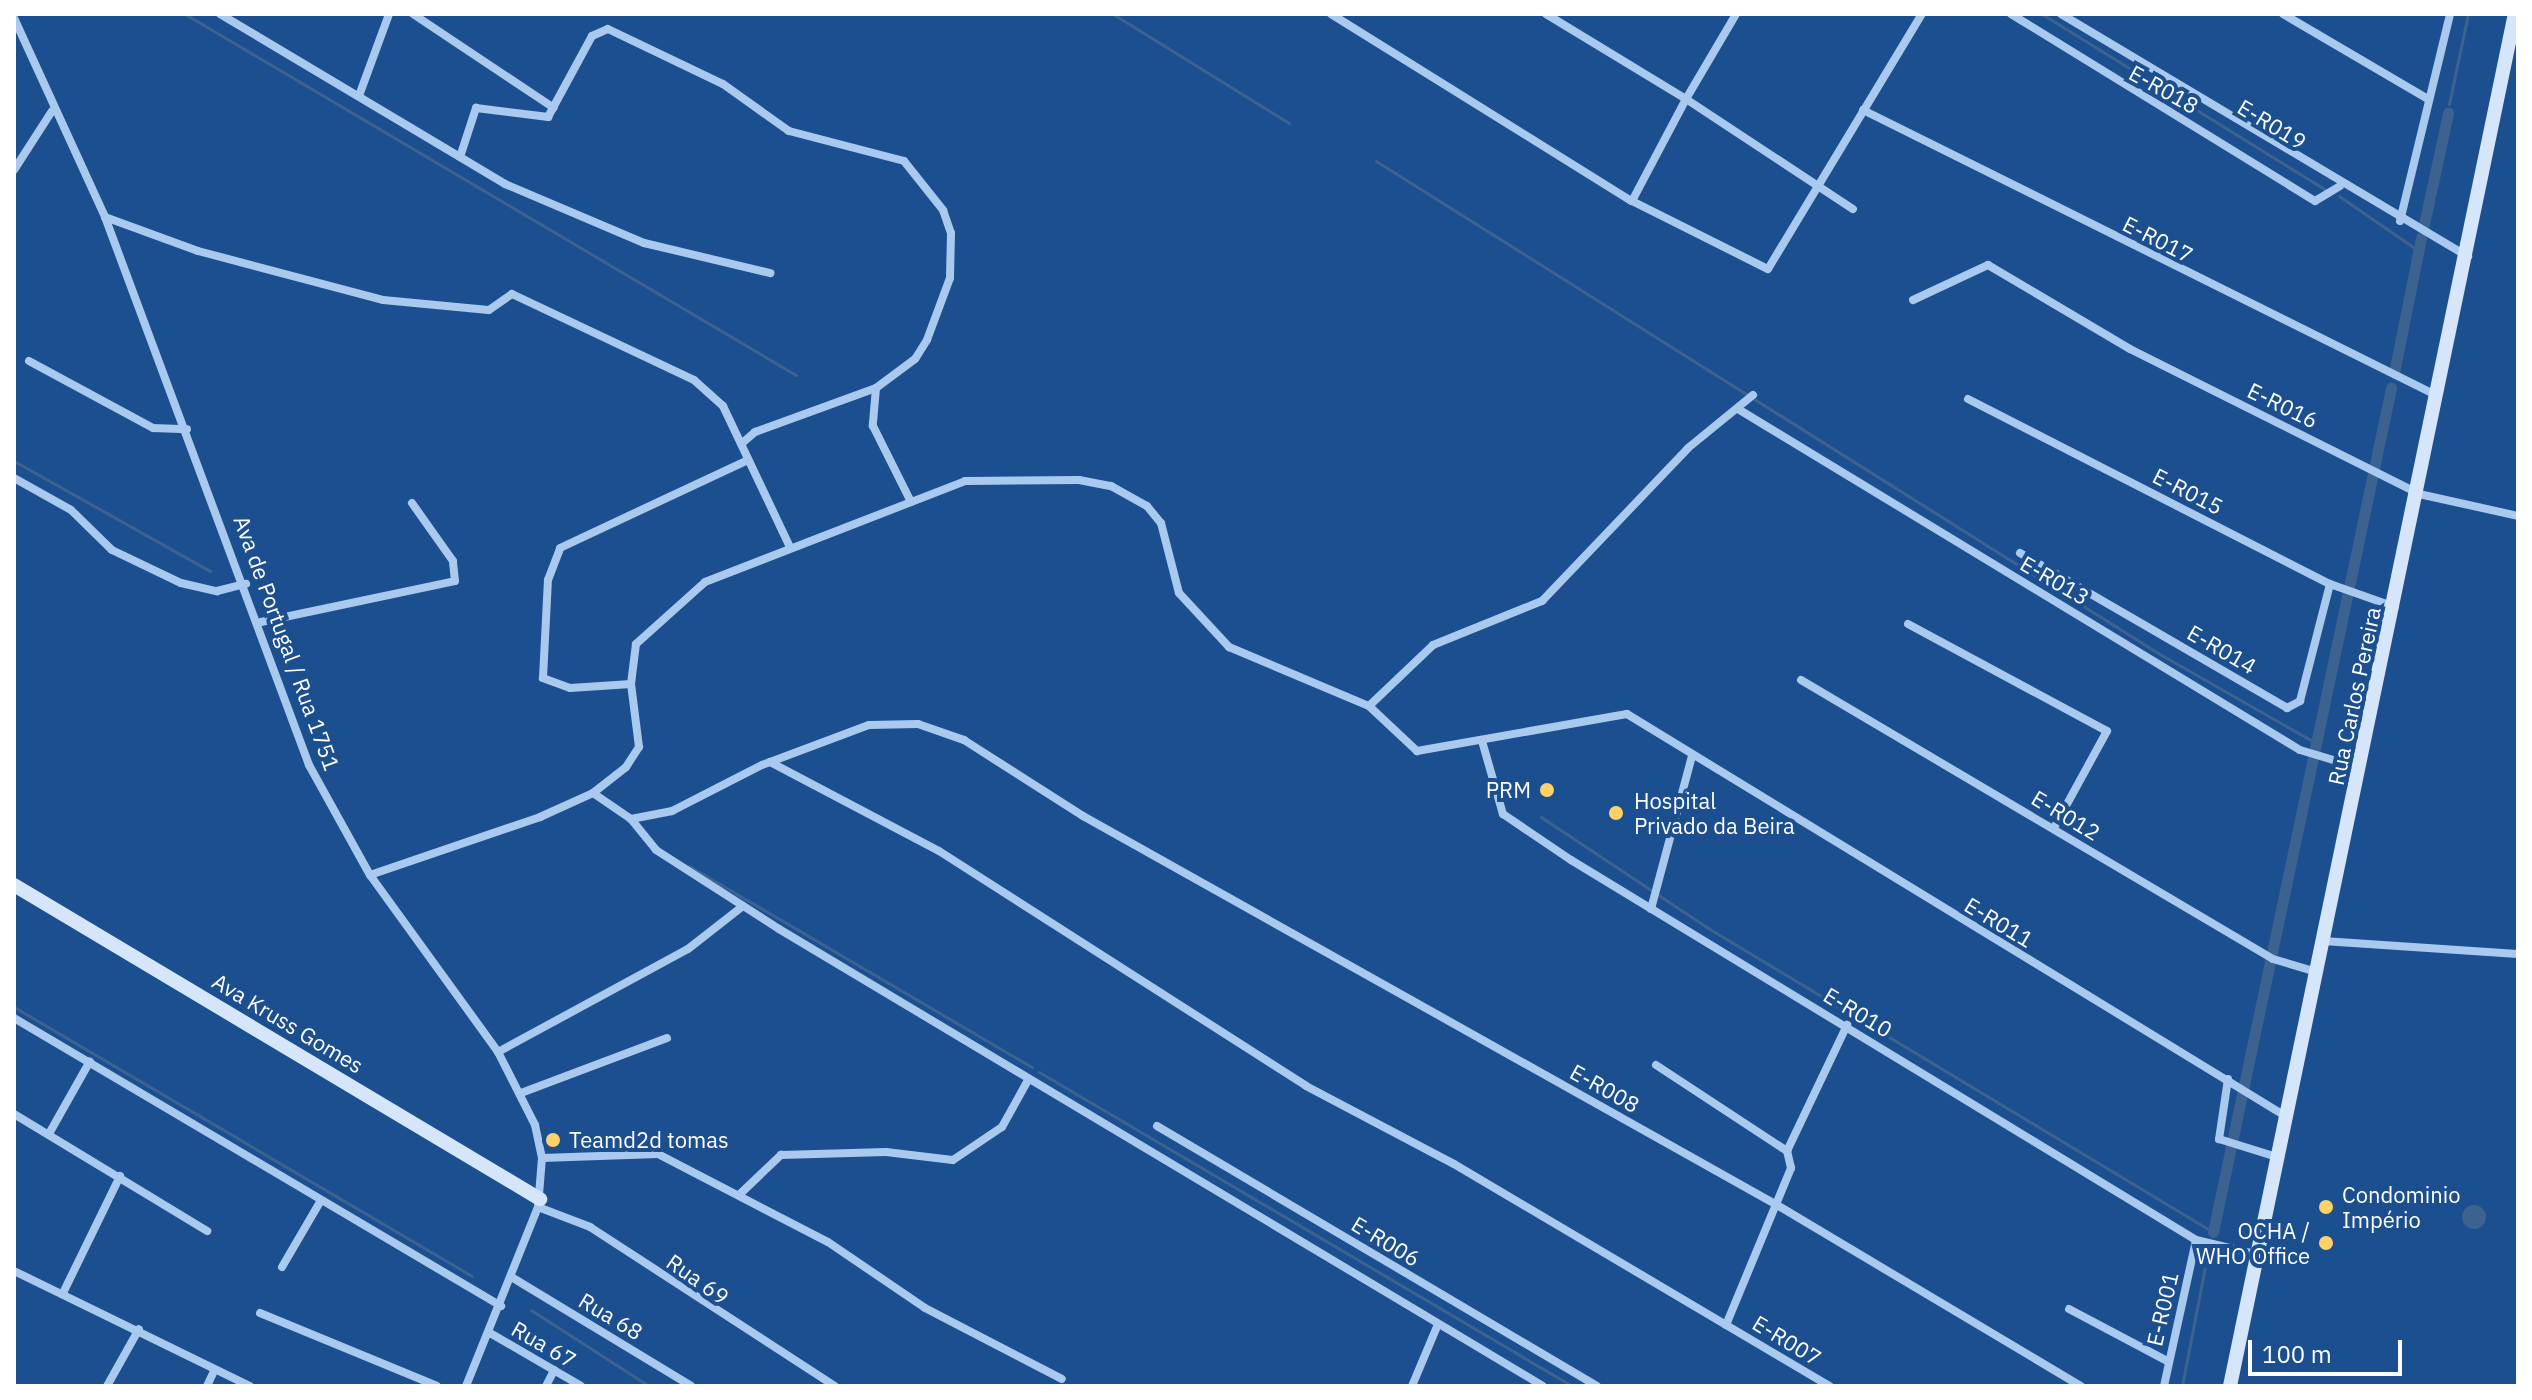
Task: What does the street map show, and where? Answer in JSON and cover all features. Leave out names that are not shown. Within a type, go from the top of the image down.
[{"type":"street","points":[[220,14],[360,93],[505,184],[644,243],[770,273]]},
{"type":"street","points":[[360,93],[389,14]]},
{"type":"street","points":[[413,14],[554,108]]},
{"type":"street","points":[[1331,14],[1632,201],[1768,269],[1817,182],[1922,14]]},
{"type":"street","points":[[1546,14],[1817,182],[1853,209]]},
{"type":"street","points":[[1632,201],[1736,14]]},
{"type":"street","name":"E-R018","points":[[2011,14],[2315,201],[2340,186]]},
{"type":"street","name":"E-R019","points":[[2061,14],[2340,186],[2469,257]]},
{"type":"street","points":[[2283,14],[2428,99]]},
{"type":"street","points":[[2400,221],[2450,14]]},
{"type":"street","name":"Rua Carlos Pereira","points":[[2230,1386],[2261,1255],[2323,941],[2469,257],[2515,14]]},
{"type":"street","name":"Ava de Portugal / Rua 1751","points":[[14,18],[52,111],[105,217],[261,622],[309,765],[370,875],[498,1052],[521,1093],[542,1158],[539,1203],[513,1278],[466,1386]]},
{"type":"street","points":[[460,157],[476,108],[548,117],[592,36],[608,29],[723,84],[789,131],[904,161],[949,221],[950,278],[915,359],[876,388],[755,432],[741,444]]},
{"type":"street","name":"E-R017","points":[[1863,110],[2439,396]]},
{"type":"street","points":[[14,170],[52,111]]},
{"type":"street","points":[[105,217],[198,251],[383,300],[489,310],[512,294],[694,380],[720,403],[790,547]]},
{"type":"street","name":"E-R016","points":[[1913,300],[1988,265],[2130,349],[2419,494],[2518,516]]},
{"type":"street","points":[[29,361],[153,428],[187,429]]},
{"type":"street","points":[[876,388],[873,426],[911,502]]},
{"type":"street","points":[[370,875],[593,793],[639,747],[631,684],[636,644],[655,623],[705,582],[790,547],[980,478],[1111,486],[1161,523],[1179,593],[1229,647],[1369,706],[1433,645],[1542,601],[1688,448],[1753,395]]},
{"type":"street","name":"E-R015","points":[[1968,399],[2330,584],[2396,608]]},
{"type":"street","name":"E-R013","points":[[1738,409],[2300,750],[2361,768]]},
{"type":"street","points":[[733,430],[755,432]]},
{"type":"street","points":[[631,684],[570,688],[543,678],[554,561],[572,536],[748,460]]},
{"type":"street","points":[[14,478],[71,510],[112,550],[181,583],[217,591],[246,584]]},
{"type":"street","points":[[261,622],[455,581],[453,561],[412,503]]},
{"type":"street","name":"E-R014","points":[[2020,553],[2287,708],[2300,701],[2330,584]]},
{"type":"street","points":[[1908,624],[2107,731],[2054,828]]},
{"type":"street","name":"E-R012","points":[[1801,680],[2273,959],[2317,972]]},
{"type":"street","name":"E-R011","points":[[1369,706],[1417,751],[1627,714],[2289,1118]]},
{"type":"street","name":"E-R008","points":[[631,819],[672,811],[770,762],[869,725],[918,724],[983,750],[1107,829],[1777,1205],[2081,1386]]},
{"type":"street","name":"E-R010","points":[[1482,741],[1503,814],[1651,909],[1847,1025],[2196,1240],[2261,1255]]},
{"type":"street","points":[[1651,909],[1692,756]]},
{"type":"street","name":"E-R007","points":[[770,762],[939,851],[1306,1086],[1830,1386]]},
{"type":"street","points":[[593,793],[631,819],[656,850],[743,906],[1028,1080],[1543,1386]]},
{"type":"street","name":"Ava Kruss Gomes","points":[[14,885],[539,1203]]},
{"type":"street","points":[[498,1052],[688,949],[743,906]]},
{"type":"street","points":[[2323,941],[2518,954]]},
{"type":"street","points":[[14,1018],[320,1202],[501,1306]]},
{"type":"street","points":[[1787,1151],[1796,1146],[1847,1025]]},
{"type":"street","points":[[521,1093],[667,1038]]},
{"type":"street","points":[[50,1132],[90,1061]]},
{"type":"street","points":[[1656,1065],[1787,1151],[1791,1168],[1726,1325]]},
{"type":"street","points":[[2228,1079],[2219,1139],[2280,1158]]},
{"type":"street","points":[[740,1194],[781,1155],[886,1152],[953,1160],[1002,1127],[1028,1080]]},
{"type":"street","points":[[14,1114],[50,1132],[207,1231]]},
{"type":"street","name":"E-R006","points":[[1157,1126],[1597,1386]]},
{"type":"street","points":[[542,1158],[645,1149],[740,1194],[828,1242],[925,1308],[1062,1379]]},
{"type":"street","points":[[64,1291],[120,1176]]},
{"type":"street","points":[[282,1267],[320,1202]]},
{"type":"street","name":"Rua 69","points":[[539,1203],[590,1227],[835,1386]]},
{"type":"street","name":"E-R001","points":[[2164,1386],[2196,1240]]},
{"type":"street","points":[[14,1271],[64,1291],[214,1371],[250,1386]]},
{"type":"street","name":"Rua 68","points":[[513,1278],[691,1386]]},
{"type":"street","points":[[2069,1309],[2169,1362]]},
{"type":"street","points":[[260,1313],[437,1386]]},
{"type":"street","points":[[1412,1386],[1438,1324]]},
{"type":"street","points":[[107,1386],[139,1329]]},
{"type":"street","name":"Rua 67","points":[[490,1333],[581,1386]]},
{"type":"street","points":[[546,1386],[554,1370]]},
{"type":"street","points":[[207,1386],[214,1371]]},
{"type":"water","points":[[2474,1205],[2483,1208],[2486,1217],[2483,1226],[2474,1229],[2465,1226],[2462,1217],[2465,1208]]},
{"type":"waterway","points":[[185,14],[796,375]]},
{"type":"waterway","points":[[1113,14],[1289,123]]},
{"type":"waterway","points":[[2042,14],[2327,191]]},
{"type":"waterway","points":[[2449,104],[2468,14]]},
{"type":"waterway","points":[[2423,229],[2448,113]]},
{"type":"waterway","points":[[1376,161],[2158,653],[2316,743]]},
{"type":"waterway","points":[[2339,196],[2416,249]]},
{"type":"waterway","points":[[2394,373],[2421,238]]},
{"type":"waterway","points":[[2213,1232],[2391,388]]},
{"type":"waterway","points":[[14,461],[210,571]]},
{"type":"waterway","points":[[1541,817],[1708,928],[2213,1232]]},
{"type":"waterway","points":[[689,866],[1032,1067]]},
{"type":"waterway","points":[[14,1007],[472,1276]]},
{"type":"waterway","points":[[1039,1072],[1572,1386]]},
{"type":"waterway","points":[[2182,1386],[2207,1256]]},
{"type":"waterway","points":[[531,1310],[649,1386]]},
{"type":"place","name":"PRM","points":[[1547,790]]},
{"type":"place","name":"Hospital Privado da Beira","points":[[1616,813]]},
{"type":"place","name":"Teamd2d tomas","points":[[553,1140]]},
{"type":"place","name":"Condominio Império","points":[[2326,1207]]},
{"type":"place","name":"OCHA / WHO Office","points":[[2326,1243]]}]
